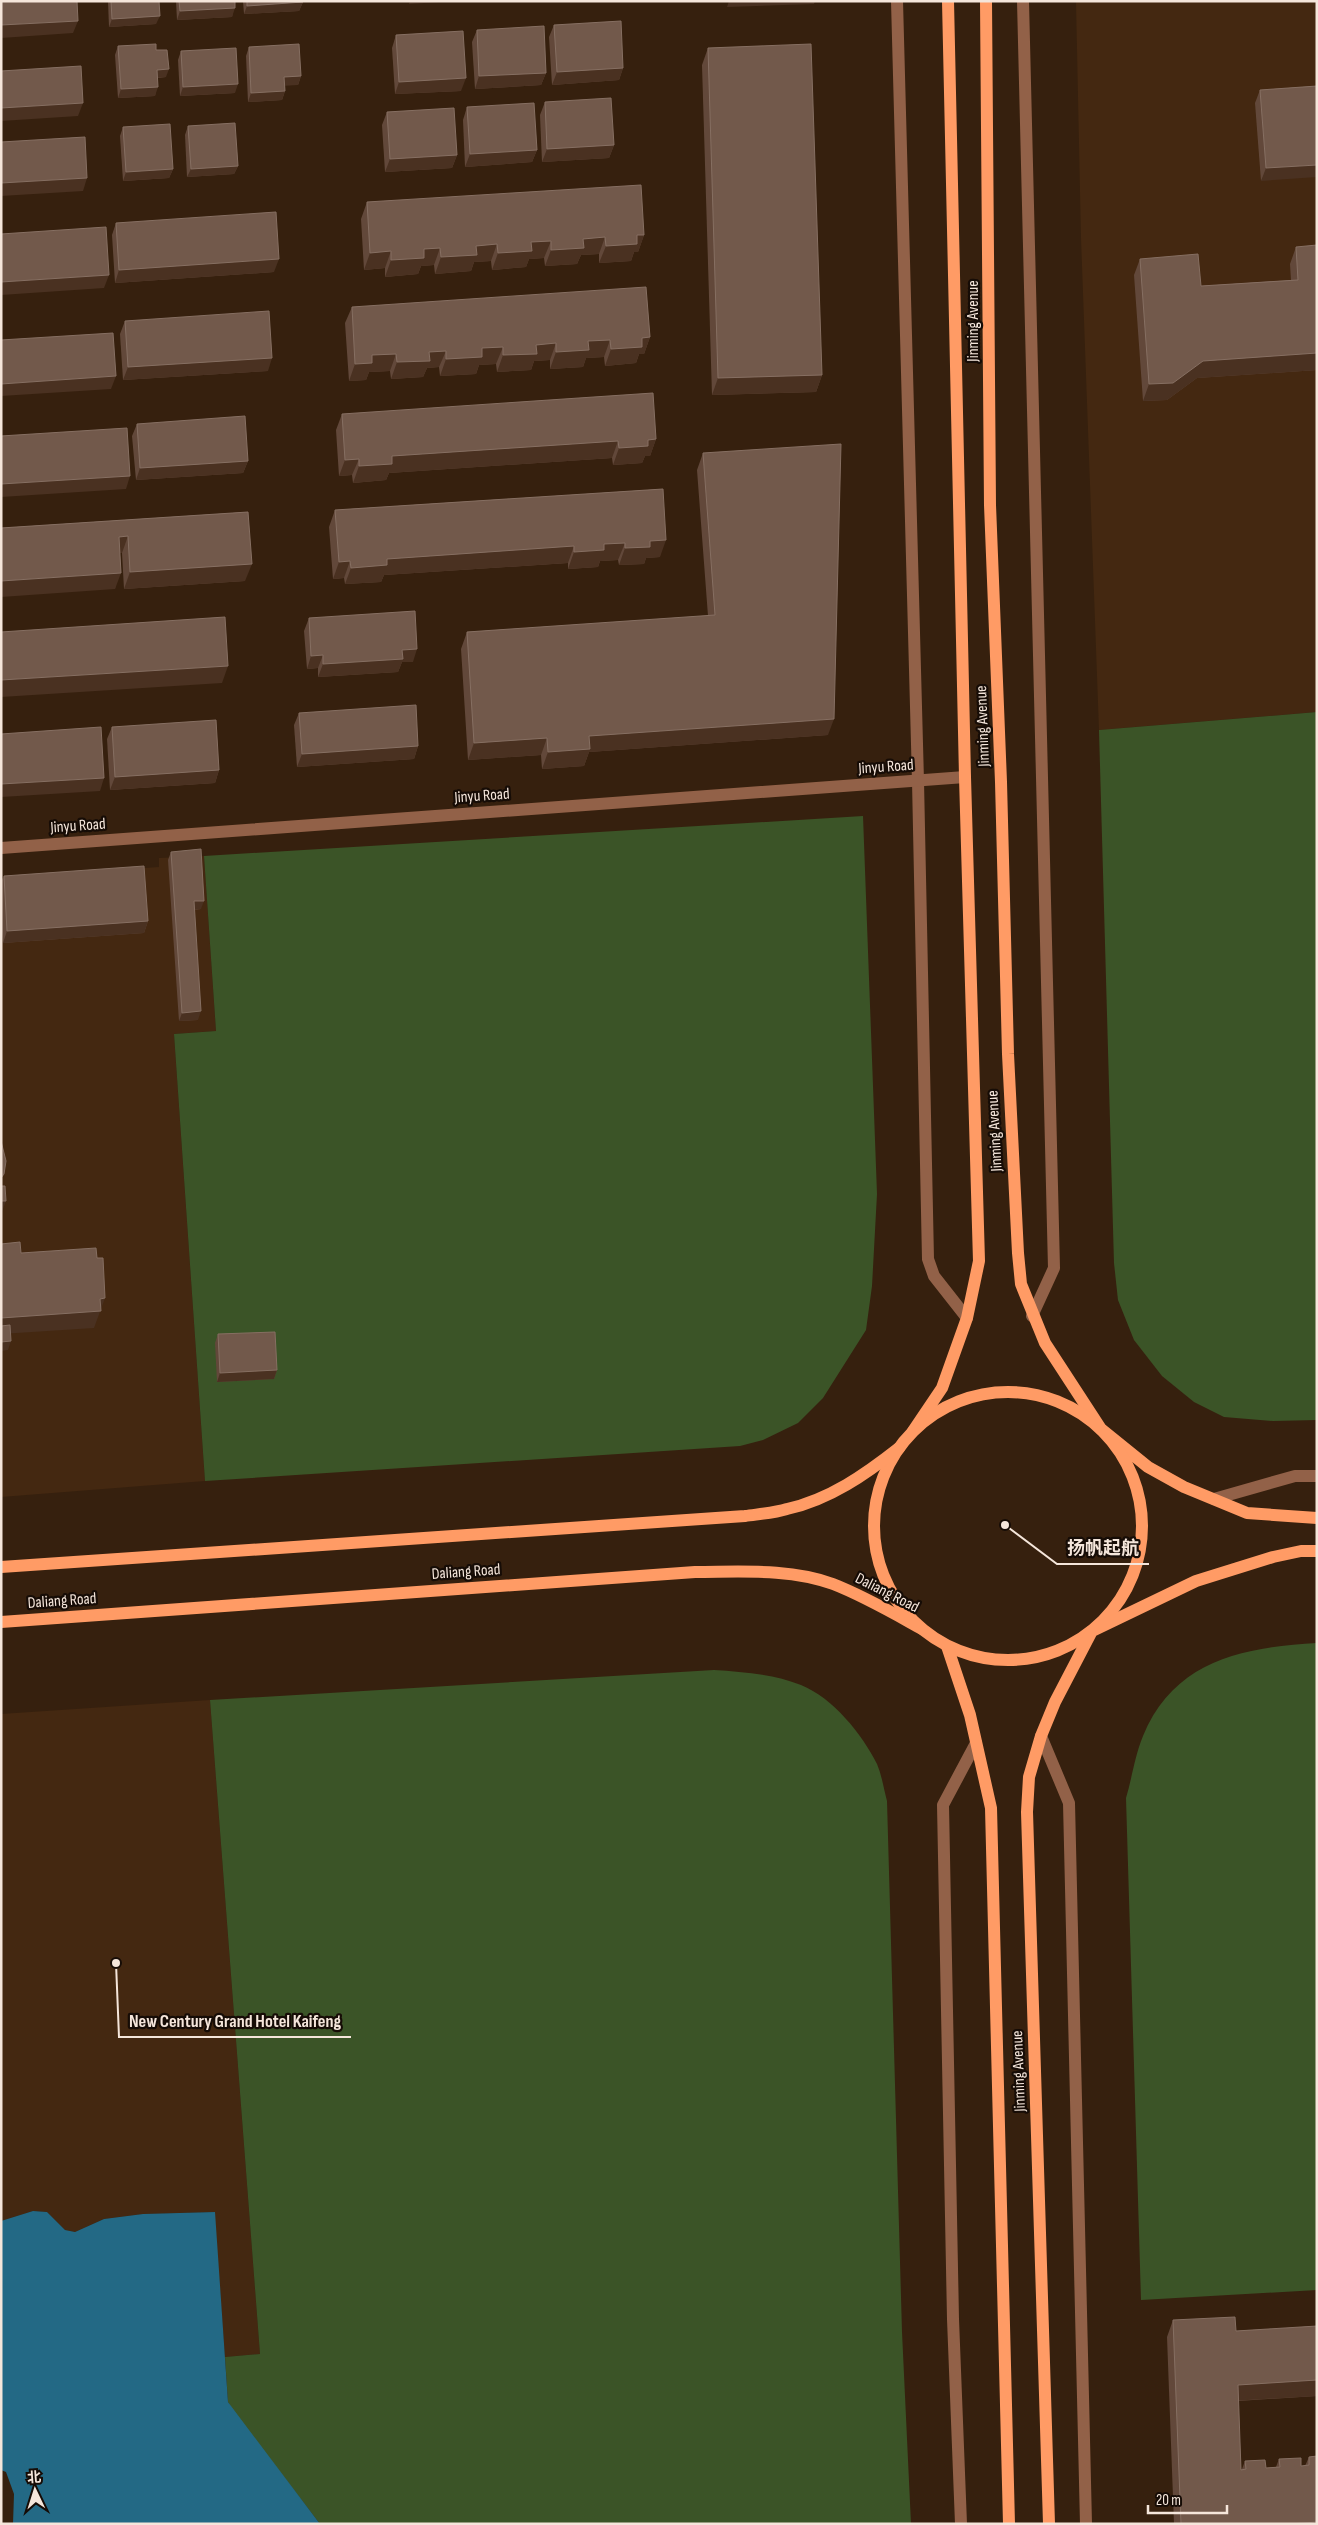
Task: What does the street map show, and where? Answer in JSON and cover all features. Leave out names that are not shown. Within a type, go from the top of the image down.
[{"type":"main road","name":"Jinming Avenue","points":[[913,1431],[942,1388],[967,1318],[979,1262],[965,777],[948,1]]},
{"type":"main road","name":"Jinming Avenue","points":[[986,1],[990,505],[1001,782],[1008,1054],[1018,1253],[1022,1284],[1032,1316],[1054,1360],[1101,1429]]},
{"type":"main road","points":[[1317,1518],[1247,1513],[1184,1487],[1148,1468],[1083,1414],[1063,1403],[1041,1396],[1018,1392],[980,1395],[951,1404],[930,1416],[913,1431],[899,1448],[887,1468],[879,1489],[874,1512],[877,1558],[885,1580],[896,1600],[922,1629],[947,1646],[989,1659],[1032,1658],[1067,1646],[1092,1631],[1196,1581],[1273,1557],[1317,1551]]},
{"type":"main road","points":[[1092,1631],[1110,1614],[1125,1593],[1136,1569],[1142,1545],[1143,1519],[1141,1502],[1131,1470],[1118,1448],[1101,1429]]},
{"type":"main road","points":[[1,1566],[745,1516],[788,1509],[828,1495],[872,1469],[899,1448]]},
{"type":"main road","name":"Daliang Road","points":[[1,1622],[695,1572],[759,1572],[794,1575],[831,1584],[922,1629]]},
{"type":"main road","name":"Jinming Avenue","points":[[1049,2524],[1027,1812],[1029,1777],[1041,1736],[1055,1702],[1092,1631]]},
{"type":"main road","name":"Jinming Avenue","points":[[947,1646],[970,1715],[991,1808],[1010,2524]]},
{"type":"street","points":[[897,1],[918,780],[928,1259],[934,1276],[967,1318]]},
{"type":"street","points":[[1023,1],[1054,1268],[1032,1316]]},
{"type":"street","name":"Jinyu Road","points":[[1,848],[965,777]]},
{"type":"street","points":[[1214,1499],[1295,1476],[1317,1476]]},
{"type":"street","points":[[1041,1736],[1069,1803],[1086,2524]]},
{"type":"street","points":[[961,2524],[953,2309],[943,1805],[976,1743]]},
{"type":"shaded area","points":[[1076,1],[1317,1],[1317,712],[1099,730],[1081,238]]},
{"type":"shaded area","points":[[204,856],[216,1031],[174,1034],[205,1481],[1,1497],[1,878],[159,867],[159,858]]},
{"type":"shaded area","points":[[210,1700],[260,2354],[225,2357],[214,2212],[143,2214],[104,2219],[75,2232],[65,2230],[47,2212],[33,2211],[1,2221],[1,1714]]},
{"type":"green space","points":[[1317,712],[1317,1420],[1273,1421],[1224,1417],[1194,1402],[1162,1376],[1134,1340],[1118,1300],[1114,1263],[1099,730]]},
{"type":"green space","points":[[863,816],[877,1194],[872,1286],[866,1330],[823,1398],[798,1423],[763,1440],[740,1446],[205,1481],[174,1034],[216,1031],[204,856]]},
{"type":"green space","points":[[1317,1643],[1317,2290],[1141,2300],[1126,1798],[1140,1743],[1156,1710],[1173,1690],[1192,1674],[1214,1662],[1238,1654],[1290,1645]]},
{"type":"green space","points":[[714,1670],[780,1678],[813,1691],[835,1708],[855,1729],[871,1753],[882,1778],[887,1801],[902,2332],[911,2524],[320,2524],[228,2402],[225,2357],[260,2354],[210,1700]]},
{"type":"water","points":[[33,2211],[47,2212],[65,2230],[75,2232],[104,2219],[143,2214],[215,2212],[228,2402],[320,2524],[13,2524],[14,2494],[6,2472],[1,2470],[1,2221]]},
{"type":"building","points":[[1,1],[77,1],[78,21],[1,25]]},
{"type":"building","points":[[111,1],[159,1],[160,16],[112,19]]},
{"type":"building","points":[[179,1],[235,1],[235,8],[180,11]]},
{"type":"building","points":[[247,1],[302,1],[303,2],[247,6]]},
{"type":"building","points":[[621,21],[623,68],[557,72],[554,25]]},
{"type":"building","points":[[544,26],[546,73],[479,76],[477,30]]},
{"type":"building","points":[[463,31],[466,78],[399,82],[396,35]]},
{"type":"building","points":[[156,44],[156,50],[167,50],[169,69],[157,70],[158,87],[121,89],[118,46]]},
{"type":"building","points":[[299,44],[301,76],[284,77],[285,91],[251,93],[249,47]]},
{"type":"building","points":[[811,44],[822,375],[718,378],[708,48]]},
{"type":"building","points":[[236,48],[238,84],[183,87],[181,51]]},
{"type":"building","points":[[81,66],[83,103],[1,108],[1,71]]},
{"type":"building","points":[[1317,86],[1317,165],[1266,168],[1260,90]]},
{"type":"building","points":[[611,98],[614,145],[547,149],[545,102]]},
{"type":"building","points":[[534,103],[537,150],[470,154],[467,107]]},
{"type":"building","points":[[454,108],[457,155],[390,159],[387,112]]},
{"type":"building","points":[[235,123],[238,166],[191,169],[188,126]]},
{"type":"building","points":[[170,124],[173,169],[126,172],[123,127]]},
{"type":"building","points":[[85,137],[87,178],[1,183],[1,142]]},
{"type":"building","points":[[641,185],[644,235],[637,235],[637,244],[606,246],[605,237],[583,239],[584,248],[551,250],[551,241],[531,242],[532,251],[498,253],[497,244],[476,246],[477,255],[441,257],[440,248],[424,249],[424,258],[391,260],[391,251],[370,253],[367,202]]},
{"type":"building","points":[[276,212],[279,259],[119,270],[116,223]]},
{"type":"building","points":[[106,227],[109,275],[1,282],[1,234]]},
{"type":"building","points":[[1317,245],[1317,353],[1203,361],[1173,383],[1149,384],[1140,259],[1198,254],[1201,286],[1298,280],[1296,247]]},
{"type":"building","points":[[646,287],[650,337],[642,338],[642,347],[611,349],[610,340],[588,341],[589,350],[556,352],[556,343],[536,345],[537,354],[503,355],[503,347],[482,348],[482,357],[446,359],[446,351],[429,352],[430,361],[397,362],[396,354],[372,355],[372,363],[355,364],[352,307]]},
{"type":"building","points":[[269,311],[272,358],[128,367],[125,321]]},
{"type":"building","points":[[113,333],[116,376],[1,384],[1,340]]},
{"type":"building","points":[[653,393],[656,439],[648,440],[648,446],[619,448],[618,441],[392,456],[392,464],[359,466],[359,459],[345,460],[342,414]]},
{"type":"building","points":[[245,416],[248,461],[140,468],[137,424]]},
{"type":"building","points":[[127,428],[130,476],[1,484],[1,436]]},
{"type":"building","points":[[841,444],[834,719],[589,736],[590,749],[548,752],[547,738],[474,743],[467,632],[715,615],[703,453]]},
{"type":"building","points":[[663,489],[666,540],[650,541],[650,547],[625,548],[625,543],[604,544],[604,550],[574,552],[574,546],[387,559],[387,565],[351,568],[350,561],[339,562],[335,510]]},
{"type":"building","points":[[248,512],[252,564],[130,572],[128,536],[119,537],[121,573],[1,581],[1,528]]},
{"type":"building","points":[[415,611],[417,649],[402,650],[403,659],[323,664],[323,655],[311,656],[309,618]]},
{"type":"building","points":[[225,617],[228,666],[1,680],[1,632]]},
{"type":"building","points":[[416,705],[418,746],[302,754],[299,713]]},
{"type":"building","points":[[216,720],[219,770],[115,777],[112,727]]},
{"type":"building","points":[[101,727],[104,778],[1,784],[1,734]]},
{"type":"building","points":[[201,849],[204,901],[194,901],[201,1011],[182,1013],[171,852]]},
{"type":"building","points":[[144,866],[148,921],[7,931],[4,876]]},
{"type":"building","points":[[1,1141],[6,1161],[4,1174],[1,1178]]},
{"type":"building","points":[[1,1186],[5,1186],[6,1201],[1,1201]]},
{"type":"building","points":[[20,1242],[21,1253],[96,1248],[97,1258],[103,1258],[105,1298],[100,1299],[101,1311],[1,1318],[1,1244]]},
{"type":"building","points":[[10,1325],[11,1341],[1,1342],[1,1326]]},
{"type":"building","points":[[275,1332],[277,1370],[220,1373],[218,1334]]},
{"type":"building","points":[[1235,2317],[1236,2331],[1317,2326],[1317,2380],[1238,2385],[1241,2470],[1246,2469],[1245,2461],[1265,2460],[1266,2468],[1280,2467],[1279,2459],[1301,2458],[1301,2466],[1309,2465],[1309,2457],[1317,2456],[1317,2522],[1289,2524],[1181,2524],[1173,2320]]},
{"type":"place","name":"扬帆起航","points":[[1005,1525]]},
{"type":"place","name":"New Century Grand Hotel Kaifeng","points":[[116,1963]]}]
